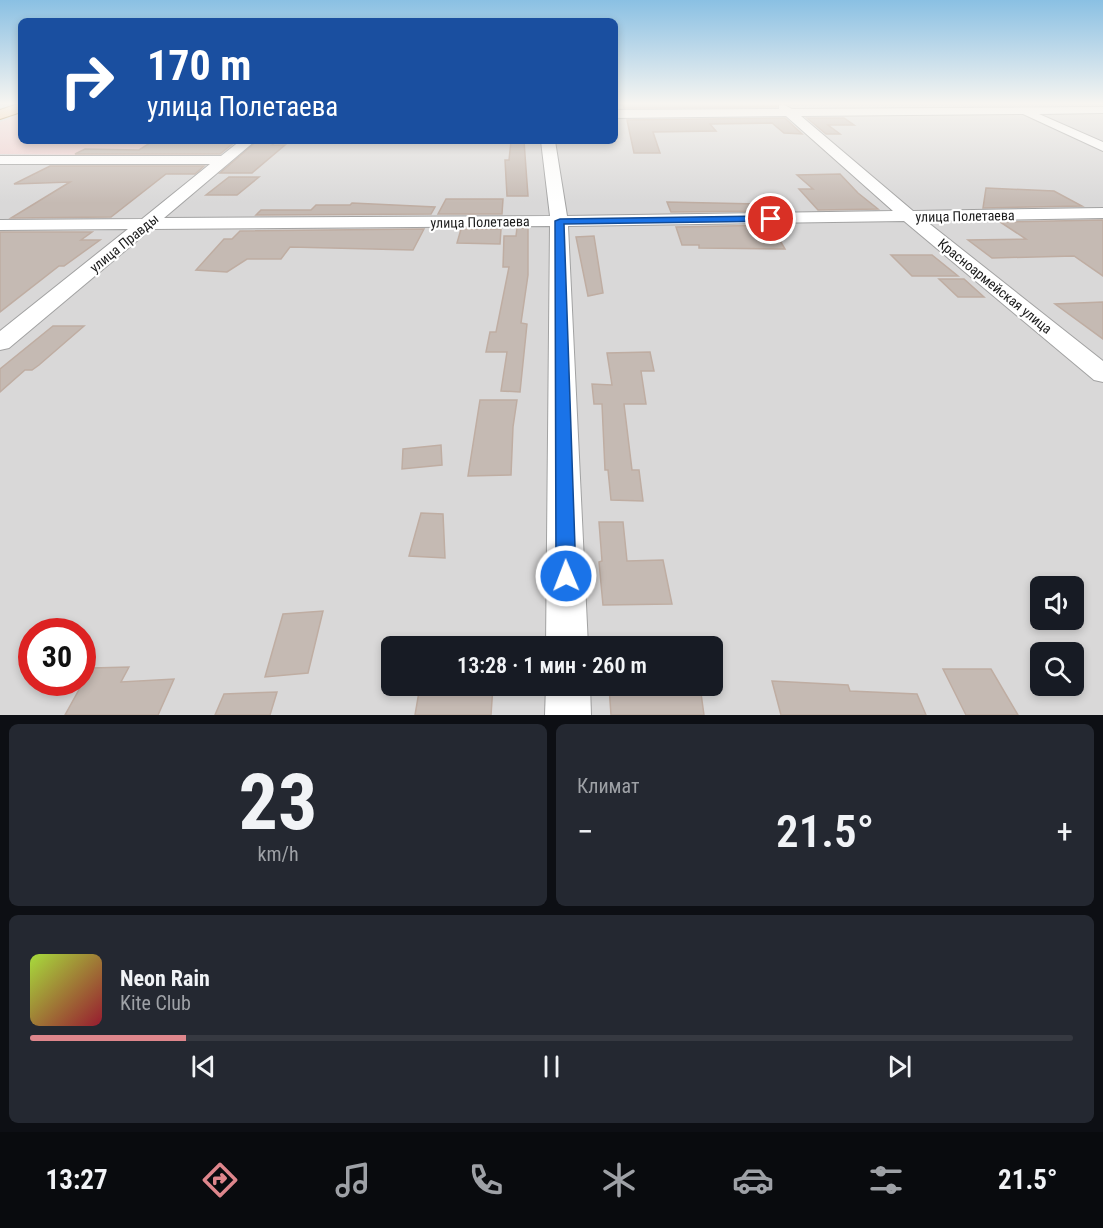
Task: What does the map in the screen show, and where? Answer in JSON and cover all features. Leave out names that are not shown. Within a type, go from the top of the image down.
[{"type":"street","name":"Красноармейская улица","points":[[818,136],[911,218],[1103,374]]},
{"type":"street","points":[[1079,136],[1103,147]]},
{"type":"street","name":"улица Правды","points":[[0,343],[244,144]]},
{"type":"street","points":[[548,144],[560,221],[567,636]]},
{"type":"street","points":[[0,160],[225,160]]},
{"type":"street","name":"улица Полетаева","points":[[0,225],[911,218],[1103,213]]},
{"type":"street","points":[[568,696],[568,715]]},
{"type":"shaded area","points":[[0,136],[18,136],[18,144],[618,144],[618,136],[1103,136],[1103,715],[0,715]]},
{"type":"shaded area","points":[[0,136],[18,136],[18,144],[218,144],[203,156],[0,154]]},
{"type":"building","points":[[630,136],[654,136],[660,153],[634,153]]},
{"type":"building","points":[[148,144],[232,144],[220,154],[75,154],[85,149],[139,150]]},
{"type":"building","points":[[254,144],[285,145],[252,173],[220,173]]},
{"type":"building","points":[[511,144],[524,144],[528,196],[507,196],[505,160],[509,160]]},
{"type":"building","points":[[50,166],[204,166],[195,174],[166,174],[111,217],[11,218],[70,182],[14,184]]},
{"type":"building","points":[[840,174],[878,209],[818,210],[799,189],[813,189],[797,175]]},
{"type":"building","points":[[229,177],[259,177],[237,195],[206,195]]},
{"type":"building","points":[[986,188],[1054,191],[1082,206],[983,208]]},
{"type":"building","points":[[446,199],[503,199],[502,214],[438,214]]},
{"type":"building","points":[[667,202],[758,204],[762,211],[671,212]]},
{"type":"building","points":[[352,203],[435,207],[431,214],[256,215],[261,210],[311,210],[316,205],[350,205]]},
{"type":"building","points":[[1103,220],[1103,276],[1074,256],[992,258],[968,240],[1026,239],[1000,222]]},
{"type":"building","points":[[771,225],[785,249],[699,248],[699,245],[682,245],[676,227]]},
{"type":"building","points":[[517,228],[528,228],[528,275],[521,323],[527,324],[520,392],[501,391],[507,352],[486,352],[490,332],[496,332],[509,267],[503,267],[504,236],[516,236]]},
{"type":"building","points":[[424,229],[413,250],[290,247],[281,259],[247,259],[227,272],[196,270],[224,239],[232,239],[240,231]]},
{"type":"building","points":[[461,229],[501,229],[500,244],[457,243]]},
{"type":"building","points":[[0,232],[92,232],[81,240],[100,240],[64,266],[59,266],[0,312]]},
{"type":"building","points":[[594,236],[603,293],[588,296],[576,237]]},
{"type":"building","points":[[891,255],[932,255],[958,276],[912,276]]},
{"type":"building","points":[[939,279],[964,279],[984,297],[958,297]]},
{"type":"building","points":[[1103,302],[1103,339],[1055,304]]},
{"type":"building","points":[[53,326],[84,326],[39,365],[32,370],[25,370],[0,392],[0,369]]},
{"type":"building","points":[[650,352],[654,371],[641,371],[646,404],[624,404],[632,470],[639,470],[643,501],[611,500],[608,470],[605,470],[602,404],[594,404],[592,384],[612,385],[607,353]]},
{"type":"building","points":[[480,400],[517,400],[513,427],[511,475],[468,476]]},
{"type":"building","points":[[441,445],[442,465],[402,469],[403,449]]},
{"type":"building","points":[[421,513],[443,514],[445,558],[409,556]]},
{"type":"building","points":[[599,522],[623,522],[627,561],[663,560],[672,604],[603,605],[599,562],[602,561]]},
{"type":"building","points":[[323,611],[308,673],[265,677],[283,614]]},
{"type":"building","points":[[129,667],[121,682],[174,679],[158,715],[65,715],[76,696],[96,696],[96,668]]},
{"type":"building","points":[[943,669],[991,669],[1018,715],[966,715]]},
{"type":"building","points":[[772,681],[848,685],[850,691],[917,694],[926,715],[781,715]]},
{"type":"building","points":[[277,692],[270,715],[215,715],[224,694]]},
{"type":"building","points":[[418,696],[492,696],[491,715],[415,715]]},
{"type":"building","points":[[610,696],[701,696],[704,715],[611,715]]},
{"type":"route","points":[[566,576],[560,221],[771,219]]}]
